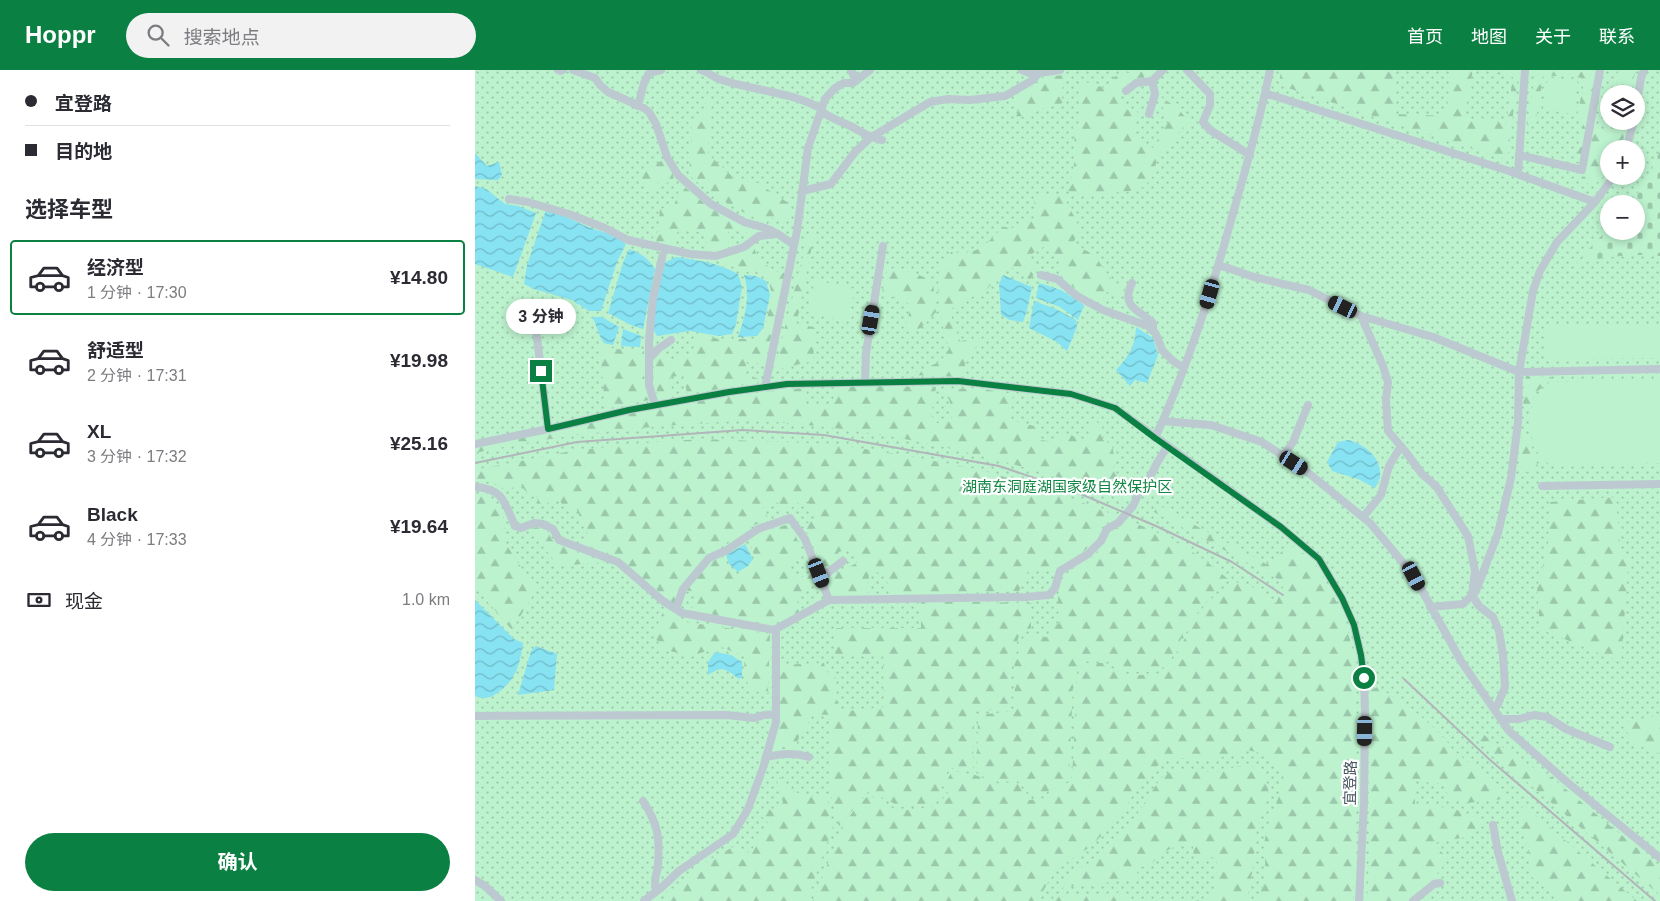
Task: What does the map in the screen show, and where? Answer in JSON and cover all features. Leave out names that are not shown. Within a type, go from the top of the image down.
[{"type":"street","points":[[558,70],[563,70]]},
{"type":"street","points":[[573,70],[595,78],[608,92],[649,112],[656,124],[667,156],[678,175],[711,204],[744,222],[778,234],[794,245]]},
{"type":"street","points":[[639,106],[649,73],[661,70]]},
{"type":"street","points":[[701,70],[718,79],[810,102],[832,119],[846,124],[871,138],[882,140]]},
{"type":"street","points":[[851,70],[856,81]]},
{"type":"street","points":[[765,387],[794,245],[808,148],[825,99],[835,88],[844,83],[853,83],[870,70]]},
{"type":"street","points":[[1022,70],[1031,74],[1060,70]]},
{"type":"street","points":[[1127,91],[1135,83],[1152,81],[1163,70]]},
{"type":"street","points":[[1187,70],[1210,94],[1210,105],[1203,122],[1210,130],[1250,155]]},
{"type":"street","points":[[1155,438],[1206,308],[1250,155],[1270,70]]},
{"type":"street","points":[[1518,174],[1525,70]]},
{"type":"street","points":[[1519,155],[1582,170],[1600,70]]},
{"type":"street","points":[[1640,85],[1644,70]]},
{"type":"street","points":[[802,191],[831,184],[855,152],[871,138],[930,102],[948,99],[970,100],[1005,96],[1033,80],[1038,74]]},
{"type":"street","points":[[1149,114],[1155,94],[1152,81]]},
{"type":"street","points":[[1265,93],[1518,174],[1595,202]]},
{"type":"street","points":[[1430,607],[1463,604],[1476,591],[1498,533],[1511,478],[1518,423],[1519,372],[1533,291],[1540,271],[1557,242],[1595,202],[1607,185]]},
{"type":"street","points":[[509,199],[528,202],[569,214],[605,228],[628,240],[690,254],[716,256],[744,247],[759,236],[778,234]]},
{"type":"street","points":[[865,382],[865,353],[883,246]]},
{"type":"street","points":[[655,405],[649,385],[649,340],[653,298],[664,248]]},
{"type":"street","points":[[1219,266],[1309,290],[1361,316],[1433,336],[1519,372],[1660,369]]},
{"type":"street","points":[[1041,275],[1057,279],[1077,296],[1103,310],[1148,326],[1156,334],[1162,350],[1173,361],[1184,368]]},
{"type":"street","points":[[1132,283],[1129,291],[1129,301],[1134,310],[1147,317],[1153,323],[1153,331]]},
{"type":"street","points":[[534,313],[548,429]]},
{"type":"street","points":[[1361,316],[1388,382],[1386,400],[1387,430],[1422,474],[1436,486],[1468,536],[1475,571],[1472,595],[1479,606],[1493,617],[1499,631],[1503,655],[1505,687],[1499,704],[1494,709]]},
{"type":"street","points":[[649,359],[671,340]]},
{"type":"street","name":"宜登路","points":[[475,444],[655,405],[787,384],[958,381],[1071,394],[1115,408],[1281,527],[1319,559],[1350,614],[1361,655],[1365,713],[1364,803],[1359,901]]},
{"type":"street","points":[[1283,456],[1293,442],[1308,405]]},
{"type":"street","points":[[1163,421],[1211,426],[1262,442],[1306,471],[1363,517],[1414,576],[1461,661],[1509,731],[1567,782],[1660,858]]},
{"type":"street","points":[[1363,517],[1381,495],[1389,466],[1401,446]]},
{"type":"street","points":[[475,487],[496,491],[505,503],[515,526],[521,528],[535,523],[543,524],[553,529],[559,540],[618,562],[663,601],[683,613],[774,630],[829,600],[1049,595],[1055,588],[1060,571],[1088,554],[1101,541],[1107,528],[1118,523],[1133,506],[1141,488],[1145,487],[1167,447]]},
{"type":"street","points":[[1543,486],[1660,484]]},
{"type":"street","points":[[676,609],[683,589],[709,558],[727,550],[758,529],[790,518],[805,539],[829,600]]},
{"type":"street","points":[[819,573],[826,574],[843,562]]},
{"type":"street","points":[[644,901],[679,871],[733,834],[748,809],[776,722],[776,629]]},
{"type":"street","points":[[475,716],[497,718],[553,715],[727,716],[754,718],[764,714],[776,714]]},
{"type":"street","points":[[1505,719],[1519,719],[1534,715],[1547,717],[1566,729],[1610,747]]},
{"type":"street","points":[[766,757],[783,753],[800,754],[809,757]]},
{"type":"street","points":[[643,801],[653,815],[657,826],[659,850],[658,867],[654,880],[657,891]]},
{"type":"street","points":[[1493,825],[1498,852],[1512,901]]},
{"type":"street","points":[[475,880],[485,886],[501,901]]},
{"type":"street","points":[[1413,901],[1434,884],[1439,883]]},
{"type":"green space","name":"湖南东洞庭湖国家级自然保护区","points":[[475,70],[1660,70],[1660,901],[475,901]]},
{"type":"green space","points":[[1138,70],[1156,70],[1152,74],[1131,81],[1122,89],[1120,103],[1128,110],[1141,113],[1130,135],[1153,148],[1169,120],[1165,110],[1158,102],[1161,97],[1176,107],[1190,122],[1180,130],[1173,142],[1162,151],[1157,159],[1153,176],[1144,187],[1129,191],[1087,196],[1068,191],[1075,159],[1073,127],[1081,121],[1078,94],[1082,81],[1108,89],[1114,77],[1125,72],[1134,75]]},
{"type":"green space","points":[[1281,70],[1395,70],[1395,114],[1446,116],[1451,70],[1473,70],[1464,120],[1480,118],[1506,124],[1513,77],[1489,72],[1489,70],[1519,70],[1507,160],[1279,85]]},
{"type":"green space","points":[[1536,70],[1596,71],[1581,163],[1576,161],[1584,120],[1577,116],[1585,78],[1543,75],[1538,111],[1533,126],[1527,125]]},
{"type":"green space","points":[[1618,70],[1637,70],[1631,85],[1616,85]]},
{"type":"green space","points":[[1071,74],[1061,90],[1063,103],[1044,108],[1015,120],[1018,111],[1010,101],[1037,84],[1040,78]]},
{"type":"green space","points":[[1548,77],[1578,82],[1573,114],[1543,109]]},
{"type":"green space","points":[[709,91],[708,154],[736,180],[758,183],[790,204],[789,220],[770,218],[766,223],[726,202],[707,190],[689,175],[692,127],[683,116],[700,121]]},
{"type":"green space","points":[[1594,128],[1600,130],[1625,130],[1623,140],[1600,140],[1600,181],[1582,184]]},
{"type":"green space","points":[[1660,151],[1660,256],[1619,256],[1575,264],[1600,238],[1600,240],[1645,240],[1645,195],[1636,195],[1642,185],[1645,185],[1645,180]]},
{"type":"green space","points":[[664,159],[673,173],[673,183],[659,182],[652,191],[646,192],[640,174]]},
{"type":"green space","points":[[681,184],[711,209],[743,225],[766,232],[755,233],[749,238],[746,231],[728,231],[729,249],[707,250],[706,231],[695,232],[679,229],[671,246],[652,239],[659,230],[660,209],[674,206]]},
{"type":"green space","points":[[1064,195],[1080,230],[1073,243],[1095,256],[1114,283],[1125,285],[1124,296],[1106,292],[1101,304],[1061,279],[1061,261],[1045,246],[1030,255],[1037,269],[1030,280],[1008,265],[988,288],[949,310],[960,341],[976,339],[981,344],[969,353],[961,377],[911,375],[941,361],[949,349],[941,318],[938,286],[940,265],[944,263],[951,252],[975,251],[986,244],[1003,227],[1017,228],[1035,217],[1034,197]]},
{"type":"green space","points":[[815,231],[796,326],[805,325],[815,328],[813,361],[774,370],[809,233]]},
{"type":"green space","points":[[753,244],[759,263],[767,265],[770,271],[785,273],[765,364],[747,362],[744,376],[757,378],[758,383],[687,394],[684,375],[671,377],[672,397],[658,400],[654,367],[662,353],[672,362],[682,353],[690,355],[695,345],[693,333],[719,339],[757,339],[765,329],[772,295],[769,282],[763,275],[740,270],[719,259],[727,255],[736,254]]},
{"type":"green space","points":[[888,268],[911,272],[933,281],[936,312],[921,328],[904,333],[910,304],[882,293]]},
{"type":"green space","points":[[815,280],[855,289],[847,322],[807,312]]},
{"type":"green space","points":[[1660,324],[1660,358],[1545,359],[1545,325]]},
{"type":"green space","points":[[600,344],[616,349],[644,351],[644,376],[649,400],[605,409]]},
{"type":"green space","points":[[1526,376],[1552,377],[1547,384],[1536,392],[1529,406],[1523,406]]},
{"type":"green space","points":[[1660,379],[1660,463],[1558,467],[1541,460],[1531,434],[1531,408],[1541,392],[1554,382]]},
{"type":"green space","points":[[834,387],[936,387],[931,416],[936,419],[937,423],[946,424],[947,419],[951,420],[953,414],[949,399],[941,395],[944,387],[957,389],[977,388],[1013,394],[1010,420],[1034,426],[1040,434],[1040,440],[1056,442],[1059,432],[1085,441],[1094,420],[1102,426],[1103,440],[1112,445],[1115,460],[1112,464],[1116,474],[1123,476],[1133,502],[1020,466],[943,447],[865,432],[775,422],[728,421],[626,429],[550,439],[475,453],[475,448],[681,403],[807,388],[806,405],[833,404]]},
{"type":"green space","points":[[1522,434],[1531,445],[1539,470],[1519,474]]},
{"type":"green space","points":[[701,439],[834,444],[907,456],[977,469],[1052,491],[1117,516],[1103,526],[1090,546],[1072,561],[1056,569],[1029,569],[1019,591],[889,596],[886,573],[869,572],[868,596],[832,595],[826,578],[857,563],[850,547],[837,553],[836,560],[830,568],[822,569],[813,542],[803,526],[817,517],[805,498],[784,513],[777,502],[763,507],[769,520],[758,523],[709,554],[681,586],[674,604],[614,555],[582,544],[588,535],[577,510],[566,510],[558,498],[539,507],[537,497],[529,496],[522,486],[505,489],[488,482],[475,482],[475,470],[571,451]]},
{"type":"green space","points":[[475,495],[490,496],[498,506],[503,516],[505,528],[504,541],[536,590],[512,630],[475,587]]},
{"type":"green space","points":[[1616,497],[1620,548],[1629,556],[1621,662],[1540,629],[1537,589],[1548,545],[1550,502]]},
{"type":"green space","points":[[1158,505],[1266,564],[1278,556],[1288,544],[1303,553],[1316,565],[1344,617],[1355,659],[1357,763],[1353,901],[1257,901],[1265,875],[1265,839],[1284,775],[1268,758],[1248,750],[1238,754],[1229,754],[1218,759],[1182,758],[1167,760],[1156,767],[1134,792],[1127,805],[1104,833],[1090,847],[1052,875],[1039,901],[813,901],[842,827],[857,806],[869,795],[898,811],[932,807],[949,798],[945,784],[952,771],[975,775],[1000,784],[1016,781],[1029,800],[1045,798],[1072,780],[1077,678],[1083,663],[1103,663],[1124,675],[1157,674],[1171,665],[1195,619],[1207,602],[1235,582],[1249,585],[1276,603],[1285,583],[1154,512]]},
{"type":"green space","points":[[1126,520],[1154,531],[1181,545],[1206,561],[1229,580],[1209,597],[1186,629],[1169,663],[1156,672],[1126,672],[1102,659],[1082,661],[1073,682],[1069,779],[1044,794],[1031,796],[1016,778],[1000,782],[977,772],[978,715],[1015,711],[1012,703],[1016,684],[1014,666],[1024,636],[1049,637],[1049,625],[1059,624],[1058,597],[1062,575],[1080,568],[1098,552],[1110,532]]},
{"type":"green space","points":[[786,525],[792,528],[804,555],[790,563],[794,579],[814,574],[817,582],[795,598],[802,610],[772,625],[691,611],[697,593],[686,590],[710,562],[723,557],[734,575],[740,578],[755,559],[749,538]]},
{"type":"green space","points":[[536,527],[548,532],[552,540],[565,548],[605,562],[559,566],[530,531]]},
{"type":"green space","points":[[921,601],[1031,603],[1031,628],[1019,635],[1013,662],[1009,692],[1010,709],[974,711],[973,771],[950,768],[941,782],[943,798],[929,804],[901,807],[869,791],[839,826],[829,786],[831,715],[809,714],[808,726],[800,734],[795,749],[772,751],[780,718],[780,665],[824,663],[826,672],[835,673],[838,712],[884,707],[883,654],[835,656],[836,628],[921,628]]},
{"type":"green space","points":[[664,609],[686,622],[770,634],[768,693],[753,691],[745,678],[744,656],[721,647],[690,656],[662,649],[654,635]]},
{"type":"green space","points":[[1377,687],[1423,718],[1445,739],[1452,749],[1512,798],[1467,803],[1449,798],[1444,784],[1415,781],[1415,804],[1455,809],[1479,819],[1481,829],[1466,837],[1434,843],[1444,855],[1443,866],[1430,883],[1405,901],[1367,901],[1371,819],[1370,691]]},
{"type":"green space","points":[[1660,715],[1660,754],[1635,744],[1621,723]]},
{"type":"green space","points":[[1481,733],[1530,766],[1551,777],[1660,867],[1660,895],[1475,738]]},
{"type":"green space","points":[[1238,766],[1251,766],[1260,770],[1268,785],[1269,797],[1261,813],[1256,834],[1248,894],[1244,901],[1196,901],[1215,896],[1217,862],[1211,856],[1205,860],[1194,861],[1193,845],[1188,844],[1176,846],[1160,856],[1152,864],[1139,868],[1135,880],[1055,889],[1078,869],[1104,855],[1130,825],[1160,779],[1172,772],[1217,772]]},
{"type":"green space","points":[[778,775],[788,788],[808,798],[826,793],[833,827],[808,897],[804,901],[668,901],[665,893],[684,882],[709,860],[733,847],[750,853],[768,821],[761,816],[768,808],[775,814],[783,802],[777,788]]},
{"type":"green space","points":[[1523,805],[1637,901],[1562,901],[1531,876],[1528,848],[1520,816]]},
{"type":"green space","points":[[1123,892],[1128,901],[1054,901],[1053,897],[1098,895]]},
{"type":"water","points":[[475,153],[487,166],[499,162],[502,175],[498,180],[475,179]]},
{"type":"water","points":[[475,186],[486,189],[505,204],[518,206],[536,213],[513,277],[475,264]]},
{"type":"water","points":[[546,210],[613,235],[626,244],[617,262],[601,311],[589,311],[572,300],[534,289],[524,284],[527,265]]},
{"type":"water","points":[[629,249],[644,257],[655,269],[643,329],[608,313]]},
{"type":"water","points":[[676,257],[716,265],[738,274],[742,287],[736,324],[732,334],[719,336],[690,331],[657,336],[652,327],[660,276],[664,263]]},
{"type":"water","points":[[744,275],[756,276],[766,281],[770,295],[763,328],[757,336],[738,337],[745,314],[747,298]]},
{"type":"water","points":[[1003,275],[1032,287],[1023,322],[1010,320],[1001,315],[999,284]]},
{"type":"water","points":[[1039,283],[1061,290],[1084,305],[1078,320],[1060,307],[1036,298]]},
{"type":"water","points":[[1034,301],[1056,309],[1076,320],[1077,327],[1067,351],[1057,342],[1029,328]]},
{"type":"water","points":[[592,317],[602,317],[619,327],[613,345],[604,343]]},
{"type":"water","points":[[1136,327],[1153,338],[1158,355],[1147,383],[1135,380],[1130,386],[1116,370],[1131,351]]},
{"type":"water","points":[[623,329],[641,336],[640,347],[621,346]]},
{"type":"water","points":[[1348,440],[1366,448],[1378,463],[1380,477],[1375,488],[1358,479],[1332,471],[1327,462],[1338,442]]},
{"type":"water","points":[[745,544],[753,559],[748,566],[738,572],[729,564],[726,555]]},
{"type":"water","points":[[475,600],[514,639],[523,643],[519,664],[510,681],[497,693],[485,698],[475,696]]},
{"type":"water","points":[[536,646],[557,654],[554,690],[518,695],[531,651]]},
{"type":"water","points":[[715,652],[731,655],[742,662],[742,677],[739,679],[721,669],[708,675],[708,662]]},
{"type":"railway","points":[[475,463],[577,442],[743,430],[824,435],[999,466],[1076,492],[1156,526],[1232,562],[1283,595]]},
{"type":"railway","points":[[1404,679],[1489,759],[1655,901]]},
{"type":"route","points":[[541,371],[548,429],[629,410],[729,392],[787,384],[958,381],[1071,394],[1115,408],[1281,527],[1319,559],[1350,614],[1357,636],[1364,678]]}]
